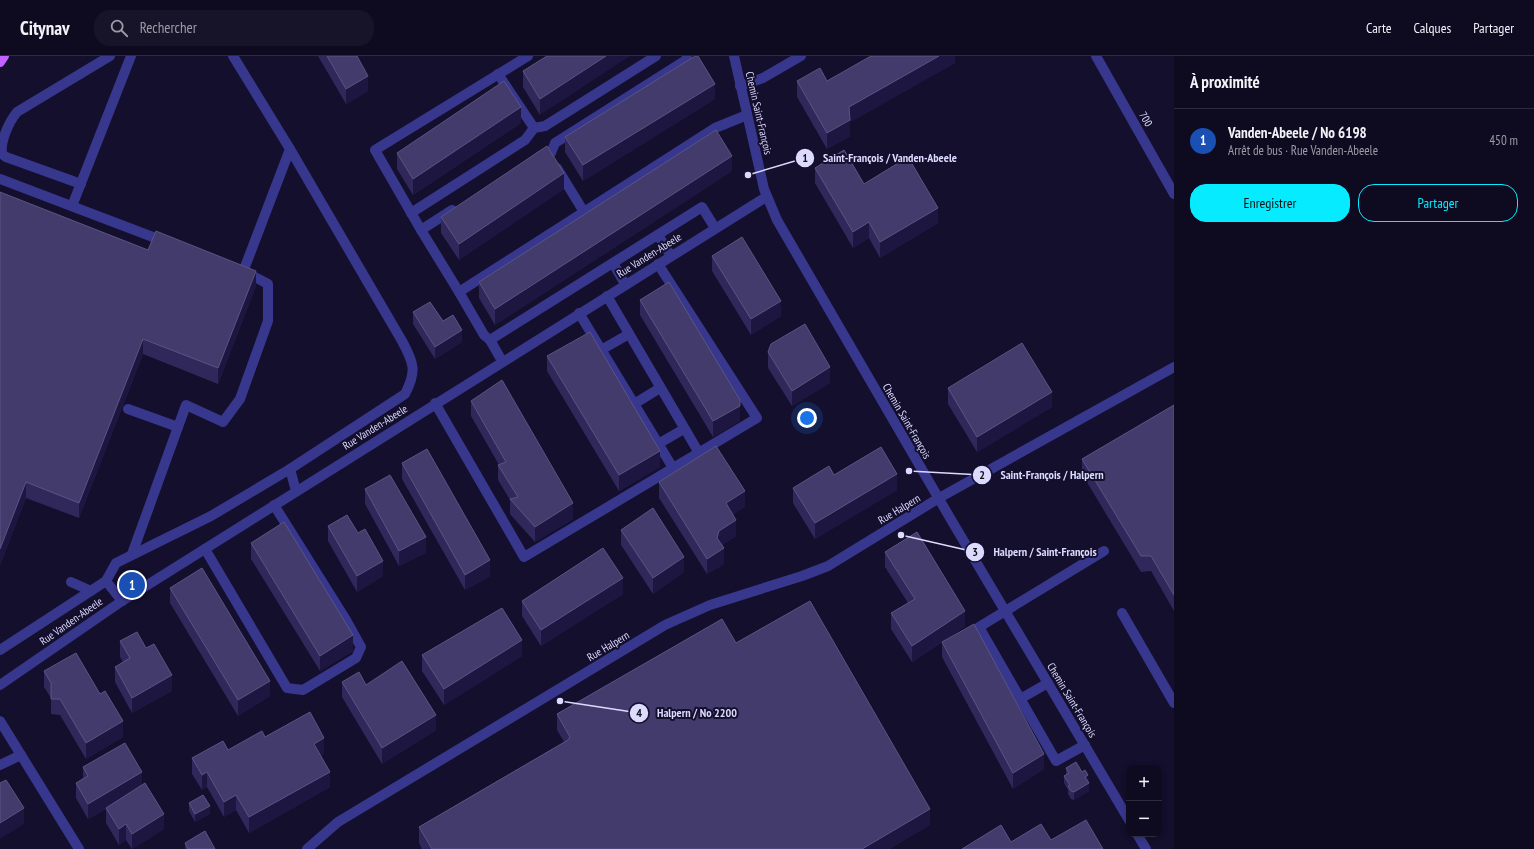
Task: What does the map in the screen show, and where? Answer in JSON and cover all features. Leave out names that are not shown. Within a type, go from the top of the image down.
[{"type":"main road","points":[[0,62],[4,56]]},
{"type":"street","points":[[81,184],[6,157],[2,154],[1,145],[9,124],[17,112],[110,56]]},
{"type":"street","points":[[72,206],[131,56]]},
{"type":"street","points":[[0,650],[106,581],[116,563],[211,516],[290,468],[405,394],[413,377],[410,356],[402,341],[234,56]]},
{"type":"street","points":[[502,361],[490,340],[484,335],[375,150],[528,56]]},
{"type":"street","points":[[411,213],[525,140],[534,128],[545,126],[656,56]]},
{"type":"street","points":[[531,160],[537,156],[543,157],[549,155],[555,143],[686,60],[687,56]]},
{"type":"street","name":"Chemin Saint-François","points":[[734,56],[766,197],[782,229],[1126,815]]},
{"type":"street","points":[[740,86],[763,78],[801,56]]},
{"type":"street","name":"700","points":[[1096,56],[1174,194]]},
{"type":"street","points":[[498,74],[534,128]]},
{"type":"street","points":[[460,292],[715,128],[747,115]]},
{"type":"street","points":[[132,554],[186,405],[223,422],[240,399],[268,320],[268,284],[240,270],[290,149]]},
{"type":"street","points":[[549,155],[584,212]]},
{"type":"street","points":[[0,179],[178,247]]},
{"type":"street","name":"Rue Vanden-Abeele","points":[[0,685],[122,600],[766,197]]},
{"type":"street","points":[[421,230],[460,206]]},
{"type":"street","points":[[490,340],[702,207],[715,228]]},
{"type":"street","points":[[658,235],[671,256]]},
{"type":"street","points":[[613,263],[625,284]]},
{"type":"street","points":[[435,403],[524,556],[757,418],[658,264]]},
{"type":"street","points":[[607,296],[699,453]]},
{"type":"street","points":[[579,313],[673,468]]},
{"type":"street","points":[[601,350],[629,334]]},
{"type":"street","name":"Rue Halpern","points":[[307,849],[338,822],[665,625],[710,605],[802,576],[828,566],[939,498],[1174,367]]},
{"type":"street","points":[[634,404],[660,388]]},
{"type":"street","points":[[128,409],[178,427]]},
{"type":"street","points":[[658,444],[684,429]]},
{"type":"street","points":[[290,468],[296,491]]},
{"type":"street","points":[[205,549],[288,688],[303,690],[356,658],[361,647],[346,620],[274,505]]},
{"type":"street","points":[[1085,745],[1056,762],[979,627],[1104,551]]},
{"type":"street","points":[[106,581],[122,600]]},
{"type":"street","points":[[71,582],[91,591]]},
{"type":"street","points":[[1122,613],[1174,703]]},
{"type":"street","points":[[1020,699],[1048,683]]},
{"type":"street","points":[[0,721],[79,849]]},
{"type":"street","points":[[0,765],[21,754]]},
{"type":"street","points":[[1139,837],[1146,849]]},
{"type":"building","points":[[327,56],[357,56],[368,76],[346,89]]},
{"type":"building","points":[[547,56],[606,56],[540,99],[523,71]]},
{"type":"building","points":[[695,56],[698,56],[715,84],[583,165],[565,137]]},
{"type":"building","points":[[871,56],[939,56],[849,107],[850,120],[827,133],[797,81],[820,68],[827,81]]},
{"type":"building","points":[[504,81],[521,107],[413,179],[397,153]]},
{"type":"building","points":[[716,130],[732,156],[495,309],[479,282]]},
{"type":"building","points":[[547,146],[564,173],[459,244],[441,217]]},
{"type":"building","points":[[844,150],[864,184],[908,157],[938,208],[880,242],[869,222],[853,232],[815,168]]},
{"type":"building","points":[[0,192],[148,250],[156,231],[256,271],[218,368],[143,339],[79,503],[26,482],[0,549]]},
{"type":"building","points":[[742,237],[781,301],[751,319],[712,256]]},
{"type":"building","points":[[669,282],[740,400],[740,406],[713,421],[640,300]]},
{"type":"building","points":[[430,302],[443,321],[453,315],[462,330],[435,347],[413,312]]},
{"type":"building","points":[[805,324],[830,367],[792,391],[768,352],[771,344]]},
{"type":"building","points":[[590,332],[660,451],[619,475],[547,356]]},
{"type":"building","points":[[1022,343],[1052,392],[977,437],[948,388]]},
{"type":"building","points":[[502,380],[573,503],[535,527],[510,499],[518,497],[498,465],[506,462],[471,401]]},
{"type":"building","points":[[1174,405],[1174,595],[1151,556],[1141,556],[1082,459]]},
{"type":"building","points":[[716,446],[745,491],[726,503],[736,520],[719,531],[717,538],[724,548],[707,559],[659,482]]},
{"type":"building","points":[[881,447],[897,474],[815,523],[793,488],[829,466],[834,475]]},
{"type":"building","points":[[427,449],[490,560],[465,575],[402,463]]},
{"type":"building","points":[[390,475],[426,537],[399,551],[365,489]]},
{"type":"building","points":[[653,508],[684,557],[653,578],[621,530]]},
{"type":"building","points":[[347,515],[358,533],[365,529],[383,561],[357,576],[328,526]]},
{"type":"building","points":[[284,522],[353,635],[320,656],[251,543]]},
{"type":"building","points":[[917,532],[965,611],[912,646],[891,613],[915,599],[885,552]]},
{"type":"building","points":[[603,548],[623,578],[541,630],[522,601]]},
{"type":"building","points":[[202,568],[270,681],[238,700],[170,588]]},
{"type":"building","points":[[810,601],[930,809],[862,849],[432,849],[419,827],[568,740],[570,737],[557,714],[722,619],[736,643]]},
{"type":"building","points":[[502,608],[522,640],[444,689],[422,655]]},
{"type":"building","points":[[974,624],[1044,754],[1013,773],[942,642]]},
{"type":"building","points":[[137,632],[146,648],[154,644],[172,675],[132,698],[115,667],[130,658],[120,641]]},
{"type":"building","points":[[76,653],[100,694],[105,691],[123,721],[86,743],[60,699],[51,699],[51,683],[44,671]]},
{"type":"building","points":[[402,661],[436,715],[382,748],[342,682],[359,672],[366,685]]},
{"type":"building","points":[[310,712],[324,738],[314,744],[330,772],[249,817],[236,795],[224,802],[207,772],[202,775],[192,758],[223,741],[228,750],[262,731],[265,737]]},
{"type":"building","points":[[125,743],[142,772],[88,804],[76,783],[88,776],[83,767]]},
{"type":"building","points":[[1076,762],[1082,772],[1085,770],[1088,775],[1085,777],[1089,783],[1074,792],[1071,791],[1068,786],[1070,785],[1064,776],[1069,773],[1066,768]]},
{"type":"building","points":[[6,780],[24,808],[0,823],[0,783]]},
{"type":"building","points":[[145,783],[164,814],[132,834],[126,824],[119,829],[106,808]]},
{"type":"building","points":[[203,795],[210,806],[195,814],[189,803]]},
{"type":"building","points":[[1086,820],[1103,849],[962,849],[1001,825],[1011,842],[1041,824],[1051,840]]},
{"type":"building","points":[[205,831],[215,849],[188,849],[185,843]]},
{"type":"place","name":"Saint-François / Vanden-Abeele","points":[[748,175]]},
{"type":"place","name":"Saint-François / Halpern","points":[[909,471]]},
{"type":"place","name":"Halpern / Saint-François","points":[[901,535]]},
{"type":"place","name":"Vanden-Abeele / No 6198","points":[[132,585]]},
{"type":"place","name":"Halpern / No 2200","points":[[560,701]]}]
